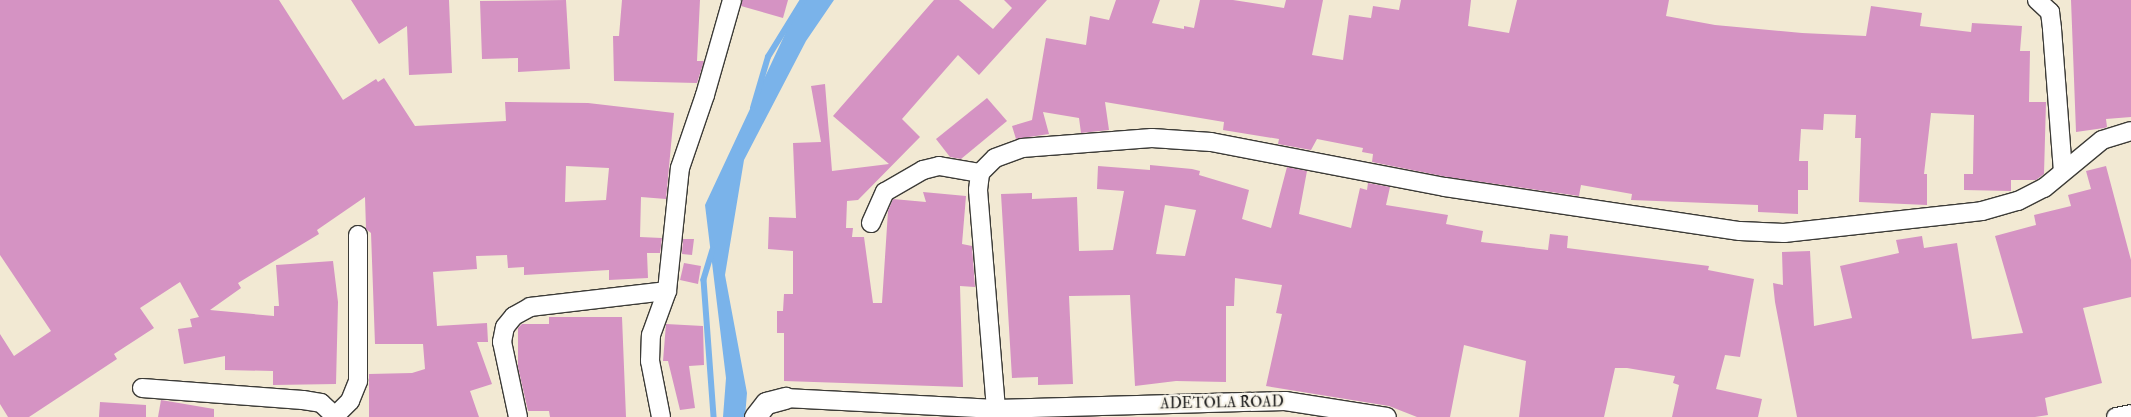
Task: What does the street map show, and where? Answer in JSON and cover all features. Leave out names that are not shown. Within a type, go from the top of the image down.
[{"type":"street","points":[[661,417],[650,361],[651,335],[667,291],[680,168],[706,95],[732,0]]},
{"type":"street","points":[[2037,0],[2050,12],[2063,171]]},
{"type":"street","points":[[996,409],[978,190],[980,173],[995,158],[1022,148],[1152,138],[1229,145],[1444,187],[1740,231],[1784,233],[1830,230],[1982,210],[2018,200],[2044,188],[2102,140],[2131,131]]},
{"type":"street","points":[[871,223],[884,192],[923,170],[939,166],[980,173]]},
{"type":"street","points":[[142,388],[303,400],[321,403],[336,416],[350,401],[358,381],[358,234]]},
{"type":"street","points":[[518,417],[502,342],[505,327],[514,316],[530,307],[667,291]]},
{"type":"street","points":[[755,417],[766,403],[785,398]]},
{"type":"street","name":"ADETOLA ROAD","points":[[785,398],[996,409],[1246,400],[1310,404],[1387,417]]},
{"type":"street","points":[[2116,417],[2131,414]]},
{"type":"water","points":[[801,0],[834,0],[806,41],[744,160],[725,275],[747,393],[745,417],[723,417],[726,378],[705,205]]},
{"type":"building","points":[[0,0],[279,0],[343,100],[376,79],[378,82],[384,78],[415,126],[506,121],[505,102],[588,103],[674,113],[666,199],[641,197],[640,237],[662,238],[660,253],[647,253],[648,278],[609,280],[609,270],[524,275],[524,267],[508,268],[507,255],[476,256],[477,269],[433,272],[437,326],[487,323],[488,342],[477,342],[492,384],[470,391],[479,417],[369,417],[369,374],[412,373],[425,369],[423,344],[375,344],[371,233],[366,229],[365,197],[317,230],[319,234],[238,283],[241,288],[210,310],[274,316],[274,306],[279,306],[276,265],[333,261],[338,302],[336,384],[273,385],[273,371],[225,370],[225,356],[184,364],[178,329],[192,327],[190,319],[199,317],[180,282],[140,308],[154,328],[114,354],[117,359],[29,417],[8,417],[0,404],[0,334],[14,356],[51,331],[0,255]],"holes":[[[566,166],[609,168],[606,200],[565,202]]]},
{"type":"building","points":[[351,0],[449,0],[452,73],[409,75],[407,26],[379,44]]},
{"type":"building","points":[[566,0],[570,69],[518,72],[518,58],[482,59],[480,1]]},
{"type":"building","points":[[622,0],[700,0],[697,61],[704,61],[697,83],[614,81],[613,36],[619,36]]},
{"type":"building","points":[[742,0],[788,0],[783,18],[741,6]]},
{"type":"building","points":[[934,0],[959,0],[993,29],[1012,8],[1004,0],[1047,0],[979,75],[958,55],[902,119],[920,137],[858,200],[847,201],[846,228],[853,228],[852,237],[864,237],[873,303],[882,303],[888,211],[893,199],[926,202],[923,192],[966,196],[962,244],[972,246],[975,287],[960,286],[963,387],[784,381],[784,333],[777,333],[777,311],[783,311],[784,294],[793,294],[793,251],[768,249],[769,217],[796,218],[793,143],[821,142],[811,86],[825,84],[832,171],[889,164],[833,116]]},
{"type":"building","points":[[1116,0],[1160,0],[1152,23],[1184,29],[1184,26],[1194,28],[1200,0],[1233,0],[1284,8],[1286,0],[1323,0],[1312,55],[1343,60],[1349,15],[1371,18],[1373,6],[1399,10],[1401,0],[1471,0],[1468,26],[1509,33],[1517,0],[1669,0],[1666,16],[1715,25],[1802,33],[1866,36],[1871,6],[1922,13],[1920,26],[1971,32],[1972,23],[2022,26],[2020,51],[2030,51],[2029,102],[2046,102],[2044,174],[2036,180],[2011,180],[2011,191],[1964,190],[1964,174],[1973,174],[1974,115],[1931,113],[1924,174],[1927,174],[1927,205],[1859,202],[1861,138],[1855,138],[1856,115],[1824,114],[1823,130],[1801,129],[1799,161],[1808,161],[1808,190],[1798,190],[1798,214],[1758,212],[1758,205],[1631,200],[1632,194],[1581,185],[1579,196],[1447,177],[1372,162],[1373,154],[1362,152],[1363,148],[1317,139],[1311,150],[1278,144],[1279,139],[1223,130],[1224,122],[1105,102],[1109,130],[1081,133],[1079,118],[1043,112],[1049,134],[1016,139],[1012,126],[1032,120],[1046,38],[1086,45],[1090,16],[1109,20]]},
{"type":"building","points":[[2071,0],[2131,0],[2131,117],[2106,119],[2107,127],[2104,128],[2076,132]]},
{"type":"building","points":[[987,98],[1007,121],[961,159],[950,157],[936,139]]},
{"type":"building","points":[[1150,165],[1192,169],[1200,171],[1199,175],[1249,190],[1242,219],[1271,228],[1287,167],[1307,171],[1299,214],[1351,228],[1360,188],[1367,190],[1368,183],[1390,187],[1386,205],[1448,215],[1446,224],[1483,231],[1481,242],[1548,250],[1550,234],[1568,236],[1567,248],[1709,266],[1708,270],[1754,279],[1740,357],[1725,355],[1716,389],[1762,399],[1758,417],[1672,417],[1679,385],[1673,383],[1675,376],[1627,368],[1615,368],[1604,417],[1519,417],[1526,361],[1464,345],[1450,417],[1417,417],[1389,406],[1266,386],[1282,314],[1276,313],[1282,285],[1235,278],[1234,306],[1226,306],[1226,382],[1176,381],[1135,386],[1130,295],[1069,296],[1073,384],[1038,385],[1038,377],[1012,378],[1001,194],[1032,193],[1032,199],[1077,197],[1079,251],[1113,250],[1124,191],[1097,189],[1098,166],[1150,170]],"holes":[[[1165,205],[1196,210],[1185,256],[1156,254]]]},
{"type":"building","points":[[2106,166],[2131,260],[2131,297],[2083,308],[2102,383],[2045,398],[2048,415],[2035,417],[1797,417],[1773,283],[1783,285],[1782,252],[1810,251],[1814,326],[1852,318],[1840,266],[1899,253],[1896,240],[1922,236],[1924,248],[1957,243],[1972,339],[2023,333],[1995,236],[2036,225],[2034,215],[2071,206],[2068,195],[2091,189],[2086,171]]},
{"type":"building","points":[[683,239],[694,239],[692,255],[682,254]]},
{"type":"building","points":[[684,263],[701,266],[698,284],[680,280]]},
{"type":"building","points":[[549,317],[622,317],[626,417],[550,417],[549,411],[528,411],[518,367],[518,328],[522,324],[549,324]]},
{"type":"building","points":[[666,324],[703,326],[704,365],[689,366],[695,408],[680,410],[668,361],[663,361]]},
{"type":"building","points":[[161,400],[214,409],[214,417],[158,417]]},
{"type":"building","points":[[100,402],[146,405],[146,417],[99,417]]},
{"type":"waterway","points":[[753,108],[768,57],[803,0]]},
{"type":"waterway","points":[[713,250],[704,280],[714,417]]}]
